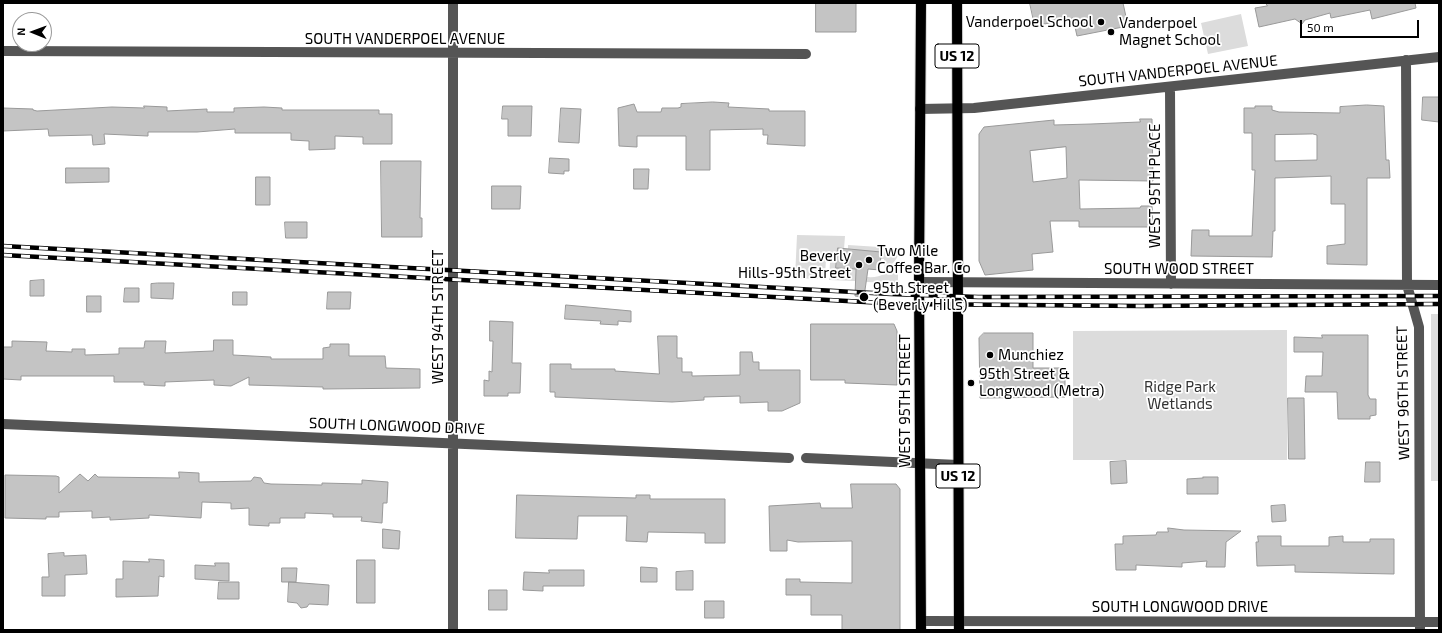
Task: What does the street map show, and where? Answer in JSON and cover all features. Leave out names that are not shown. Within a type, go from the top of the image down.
[{"type":"main road","name":"WEST 95TH STREET","points":[[921,3],[921,625]]},
{"type":"main road","name":"US 12","points":[[957,3],[958,625]]},
{"type":"street","name":"WEST 94TH STREET","points":[[452,3],[453,630]]},
{"type":"street","name":"SOUTH VANDERPOEL AVENUE","points":[[3,51],[452,54],[806,54]]},
{"type":"street","name":"SOUTH VANDERPOEL AVENUE","points":[[920,109],[957,110],[1439,57]]},
{"type":"street","name":"WEST 96TH STREET","points":[[1406,60],[1407,285],[1419,327],[1420,626]]},
{"type":"street","name":"WEST 95TH PLACE","points":[[1170,87],[1171,284]]},
{"type":"street","name":"SOUTH WOOD STREET","points":[[920,282],[957,284],[1439,285]]},
{"type":"street","name":"SOUTH LONGWOOD DRIVE","points":[[3,424],[790,458]]},
{"type":"street","points":[[806,458],[958,465]]},
{"type":"street","name":"SOUTH LONGWOOD DRIVE","points":[[921,625],[1420,626],[1439,622]]},
{"type":"green space","points":[[1241,14],[1248,46],[1208,54],[1201,23]]},
{"type":"green space","points":[[797,235],[845,236],[844,249],[838,249],[837,259],[826,259],[825,276],[818,276],[818,279],[795,278]]},
{"type":"green space","points":[[848,245],[895,248],[894,252],[899,253],[894,262],[885,269],[884,259],[881,259],[881,252],[855,251],[855,249],[848,249]]},
{"type":"green space","points":[[830,262],[837,263],[837,268],[856,268],[855,281],[829,280]]},
{"type":"green space","points":[[898,263],[898,283],[866,282],[867,277],[876,277],[884,274]]},
{"type":"green space","points":[[1431,314],[1439,314],[1439,481],[1431,481]]},
{"type":"green space","name":"Ridge Park Wetlands","points":[[1287,330],[1287,460],[1073,460],[1073,331]]},
{"type":"building","points":[[816,3],[856,3],[856,32],[816,32]]},
{"type":"building","name":"Vanderpoel School","points":[[1030,3],[1123,3],[1128,26],[1077,36],[1073,18],[1035,26]]},
{"type":"building","points":[[1266,3],[1415,3],[1416,8],[1372,19],[1370,10],[1331,18],[1330,13],[1305,20],[1302,24],[1295,19],[1259,27],[1255,8],[1267,6]]},
{"type":"building","points":[[1423,97],[1439,97],[1439,122],[1422,120]]},
{"type":"building","points":[[713,102],[729,103],[728,107],[769,109],[769,111],[805,111],[805,146],[767,144],[768,135],[763,135],[763,129],[710,130],[710,170],[686,170],[686,136],[637,136],[637,147],[619,146],[618,108],[634,104],[637,112],[661,112],[662,108],[678,108],[681,107],[681,104]]},
{"type":"building","points":[[1367,105],[1384,106],[1386,160],[1389,160],[1390,178],[1367,178],[1367,265],[1327,264],[1327,246],[1345,244],[1345,204],[1331,204],[1331,176],[1275,178],[1275,231],[1273,231],[1272,257],[1191,256],[1192,230],[1209,230],[1209,236],[1252,236],[1255,170],[1252,170],[1252,133],[1244,133],[1244,108],[1255,108],[1255,106],[1272,106],[1272,110],[1279,112],[1340,113],[1340,107]],"holes":[[[1275,135],[1317,135],[1317,160],[1275,161]]]},
{"type":"building","points":[[144,106],[167,107],[167,111],[207,109],[207,112],[234,112],[234,108],[264,107],[282,108],[282,110],[379,110],[379,114],[392,114],[392,144],[363,144],[363,137],[335,136],[335,149],[309,150],[309,141],[291,140],[291,133],[235,133],[235,129],[197,132],[148,132],[148,136],[104,134],[105,144],[93,145],[92,135],[49,136],[48,129],[3,131],[3,108],[33,109],[37,111],[112,107],[144,108]]},
{"type":"building","points":[[503,106],[532,106],[531,136],[508,136],[508,119],[502,119]]},
{"type":"building","points":[[561,108],[581,109],[579,143],[559,142]]},
{"type":"building","points":[[1140,119],[1152,119],[1153,181],[1079,180],[1080,209],[1140,208],[1141,206],[1152,206],[1153,227],[1079,227],[1079,221],[1050,221],[1053,252],[1032,254],[1033,270],[985,275],[979,261],[979,134],[984,127],[1054,120],[1054,125],[1140,122]],"holes":[[[1066,147],[1067,178],[1033,182],[1030,151]]]},
{"type":"building","points":[[550,158],[569,159],[569,171],[564,171],[564,174],[549,173]]},
{"type":"building","points":[[381,161],[421,161],[420,218],[422,218],[422,237],[382,237]]},
{"type":"building","points":[[66,168],[109,168],[109,182],[66,183]]},
{"type":"building","points":[[634,169],[649,169],[648,189],[634,189]]},
{"type":"building","points":[[256,177],[270,177],[270,205],[256,205]]},
{"type":"building","points":[[492,186],[521,186],[520,209],[492,209]]},
{"type":"building","points":[[285,222],[307,222],[307,238],[286,238]]},
{"type":"building","name":"Beverly Hills-95th Street","points":[[838,248],[881,252],[880,270],[868,269],[864,297],[855,296],[856,269],[836,268]]},
{"type":"building","points":[[44,280],[44,296],[30,296],[30,281]]},
{"type":"building","points":[[174,283],[173,299],[151,298],[151,284]]},
{"type":"building","points":[[125,288],[139,288],[139,302],[124,302]]},
{"type":"building","points":[[233,292],[247,292],[247,305],[233,305]]},
{"type":"building","points":[[328,292],[351,292],[350,309],[327,309]]},
{"type":"building","points":[[87,296],[101,296],[101,312],[87,312]]},
{"type":"building","points":[[566,305],[631,311],[631,322],[618,321],[618,325],[600,324],[601,321],[565,319]]},
{"type":"building","points":[[490,321],[513,322],[512,363],[521,363],[520,393],[508,393],[508,396],[484,396],[484,380],[489,381],[489,371],[492,372],[493,341],[490,341]]},
{"type":"building","points":[[811,324],[894,324],[897,331],[897,385],[845,383],[845,380],[811,380]]},
{"type":"building","points":[[984,333],[1033,333],[1033,368],[1065,368],[1065,397],[980,398],[979,338]]},
{"type":"building","points":[[1322,335],[1368,335],[1368,395],[1370,399],[1376,399],[1376,415],[1370,416],[1370,419],[1338,419],[1337,392],[1305,392],[1306,376],[1322,376],[1323,352],[1294,352],[1294,337],[1322,338]]},
{"type":"building","points":[[658,336],[677,336],[677,358],[682,358],[682,372],[692,372],[692,376],[740,375],[740,352],[752,352],[753,362],[759,362],[759,370],[800,370],[800,403],[782,411],[768,411],[768,402],[740,403],[740,396],[704,397],[704,400],[672,402],[555,397],[555,392],[550,392],[550,364],[571,364],[571,369],[615,369],[615,371],[659,374]]},
{"type":"building","points":[[214,340],[233,340],[233,355],[271,357],[271,359],[323,359],[323,348],[330,347],[330,344],[349,344],[349,356],[385,356],[386,368],[420,369],[420,388],[323,389],[323,387],[249,385],[249,377],[231,386],[214,385],[214,380],[165,382],[165,386],[144,385],[144,382],[114,382],[114,376],[21,376],[21,380],[3,379],[3,347],[12,347],[12,341],[47,342],[46,351],[72,352],[72,349],[85,349],[85,355],[119,354],[119,348],[144,348],[145,341],[166,341],[165,353],[213,351]]},
{"type":"building","points":[[1288,398],[1304,398],[1305,459],[1289,459]]},
{"type":"building","points":[[1126,461],[1127,483],[1111,484],[1110,462]]},
{"type":"building","points":[[1366,462],[1380,462],[1380,482],[1365,482]]},
{"type":"building","points":[[179,472],[199,473],[199,482],[251,481],[254,477],[261,478],[264,483],[271,484],[362,484],[362,480],[388,482],[387,503],[383,503],[382,523],[361,521],[362,517],[333,517],[333,514],[305,513],[305,518],[280,518],[280,523],[269,523],[269,526],[249,525],[249,508],[231,509],[231,503],[202,502],[201,518],[149,515],[149,518],[110,520],[110,517],[92,518],[92,511],[59,512],[59,517],[46,517],[46,519],[5,518],[5,475],[59,477],[59,493],[80,474],[88,481],[95,474],[98,477],[179,478]]},
{"type":"building","points":[[1218,477],[1218,494],[1187,494],[1187,479]]},
{"type":"building","points":[[851,484],[896,484],[900,489],[900,630],[842,630],[842,615],[811,615],[811,595],[786,595],[786,579],[800,579],[800,582],[852,583],[852,541],[798,542],[787,540],[787,551],[770,551],[769,506],[820,503],[821,508],[852,508]]},
{"type":"building","points":[[517,495],[636,498],[636,495],[650,495],[650,499],[725,499],[725,543],[705,543],[705,533],[648,532],[647,542],[626,541],[627,516],[578,516],[577,539],[516,538]]},
{"type":"building","points":[[1285,505],[1286,521],[1272,522],[1271,506]]},
{"type":"building","points":[[1168,528],[1184,530],[1241,531],[1226,542],[1225,567],[1206,567],[1207,561],[1182,563],[1182,567],[1136,565],[1136,570],[1116,570],[1115,544],[1123,544],[1123,536],[1156,535],[1157,532],[1168,532]]},
{"type":"building","points":[[383,529],[400,531],[399,549],[383,548]]},
{"type":"building","points":[[1258,536],[1281,536],[1281,546],[1329,546],[1329,537],[1343,536],[1343,542],[1370,542],[1370,539],[1394,539],[1394,574],[1295,572],[1295,565],[1257,566],[1256,542],[1258,542]]},
{"type":"building","points":[[64,553],[64,556],[86,555],[87,574],[65,575],[65,596],[42,596],[42,577],[49,577],[48,554]]},
{"type":"building","points":[[149,559],[164,560],[164,577],[159,576],[158,596],[116,597],[116,579],[123,579],[123,561],[149,562]]},
{"type":"building","points":[[357,560],[375,560],[375,603],[357,603]]},
{"type":"building","points":[[215,563],[229,563],[229,581],[195,579],[195,565],[215,566]]},
{"type":"building","points":[[641,567],[657,568],[657,582],[641,582]]},
{"type":"building","points":[[282,568],[297,568],[296,582],[282,582]]},
{"type":"building","points":[[549,570],[584,570],[584,586],[543,586],[543,591],[523,590],[524,572],[549,573]]},
{"type":"building","points":[[693,571],[693,590],[676,590],[676,572]]},
{"type":"building","points":[[219,582],[239,582],[239,599],[218,599]]},
{"type":"building","points":[[289,582],[329,585],[328,605],[309,604],[307,607],[301,608],[297,603],[288,602]]},
{"type":"building","points":[[489,590],[507,590],[507,610],[489,610]]},
{"type":"building","points":[[705,601],[724,601],[724,618],[705,618]]},
{"type":"railway","points":[[3,246],[891,294],[978,297],[1439,296]]},
{"type":"railway","points":[[3,255],[902,304],[1141,306],[1439,304]]},
{"type":"place","name":"Vanderpoel School","points":[[1101,22]]},
{"type":"place","name":"Vanderpoel Magnet School","points":[[1111,32]]},
{"type":"place","name":"Two Mile Coffee Bar. Co","points":[[869,260]]},
{"type":"place","name":"Beverly Hills-95th Street","points":[[859,265]]},
{"type":"place","name":"95th Street (Beverly Hills)","points":[[864,297]]},
{"type":"place","name":"Munchiez","points":[[990,355]]},
{"type":"place","name":"95th Street & Longwood (Metra)","points":[[971,383]]}]
